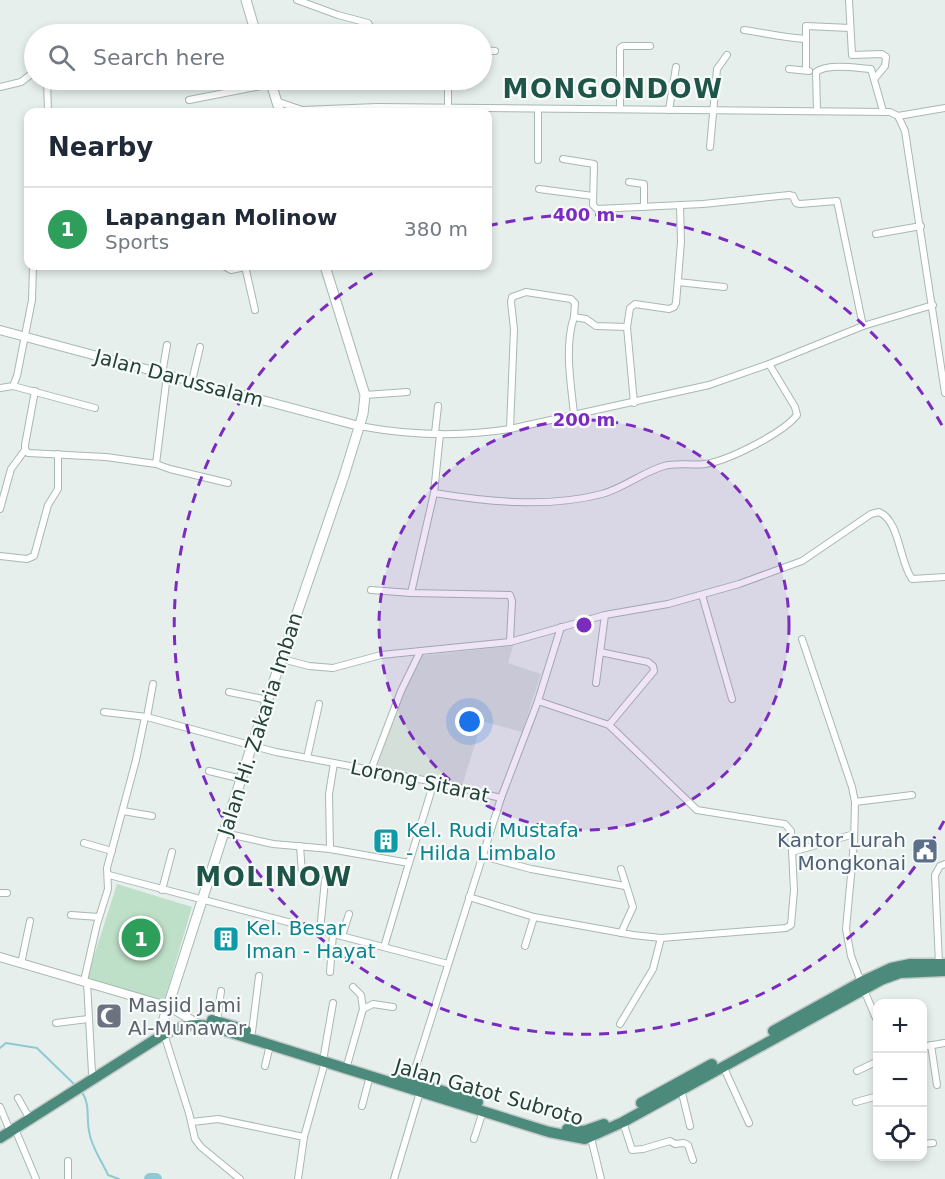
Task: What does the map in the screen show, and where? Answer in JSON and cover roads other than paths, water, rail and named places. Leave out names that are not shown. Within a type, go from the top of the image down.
[{"type":"highway","name":"Jalan Gatot Subroto","points":[[245,1032],[270,1045],[348,1062],[483,1111],[552,1129],[575,1131],[593,1129],[765,1040],[863,986],[880,972],[900,965],[943,967]]},
{"type":"highway","name":"Jalan Gatot Subroto","points":[[204,1022],[245,1032],[370,1076],[414,1087],[592,1142],[765,1040]]},
{"type":"highway","points":[[83,1082],[92,1072],[164,1032],[204,1022]]},
{"type":"highway","points":[[0,1138],[27,1114],[164,1032]]},
{"type":"highway","points":[[8,1129],[72,1088]]},
{"type":"main road","points":[[246,0],[253,24]]},
{"type":"main road","points":[[273,90],[279,108]]},
{"type":"main road","points":[[326,270],[365,395]]},
{"type":"main road","name":"Jalan Hi. Zakaria Imban","points":[[164,1032],[162,1025],[170,1007],[252,745],[359,426],[365,395]]},
{"type":"street","points":[[297,0],[369,24]]},
{"type":"street","points":[[318,8],[321,0]]},
{"type":"street","points":[[849,0],[853,57],[882,54],[886,57],[885,66],[875,78]]},
{"type":"street","points":[[807,70],[806,28],[809,25],[850,27]]},
{"type":"street","points":[[744,30],[779,37],[806,39]]},
{"type":"street","points":[[620,109],[620,48],[650,46]]},
{"type":"street","points":[[710,147],[717,69],[727,55]]},
{"type":"street","points":[[669,110],[676,67]]},
{"type":"street","points":[[789,69],[816,72],[819,69],[871,69],[883,111]]},
{"type":"street","points":[[816,72],[817,111]]},
{"type":"street","points":[[0,87],[15,84],[24,78]]},
{"type":"street","points":[[47,90],[48,108]]},
{"type":"street","points":[[189,100],[234,90]]},
{"type":"street","points":[[447,90],[448,107]]},
{"type":"street","points":[[276,101],[294,108]]},
{"type":"street","points":[[338,108],[478,108]]},
{"type":"street","points":[[492,108],[883,111],[898,116],[945,108]]},
{"type":"street","points":[[538,110],[538,160]]},
{"type":"street","points":[[898,116],[905,131],[937,334],[942,348],[945,393]]},
{"type":"street","points":[[563,159],[594,164],[592,205],[597,209],[680,205],[789,195],[800,204],[837,201],[862,326]]},
{"type":"street","points":[[629,182],[644,184],[644,207]]},
{"type":"street","points":[[539,189],[593,196]]},
{"type":"street","points":[[633,403],[627,327],[630,308],[635,304],[664,309],[674,307],[676,303],[681,242],[680,205]]},
{"type":"street","points":[[876,234],[921,226]]},
{"type":"street","points":[[13,386],[26,336],[32,300],[33,270]]},
{"type":"street","points":[[246,270],[255,310]]},
{"type":"street","points":[[678,282],[724,287]]},
{"type":"street","points":[[510,429],[514,329],[511,302],[512,297],[526,292],[571,299],[575,303],[570,353],[574,414]]},
{"type":"street","points":[[359,426],[437,434],[486,433],[510,429],[700,388],[769,364],[862,326],[933,309]]},
{"type":"street","points":[[574,317],[586,319],[597,326],[627,327]]},
{"type":"street","name":"Jalan Darussalam","points":[[0,330],[359,426]]},
{"type":"street","points":[[156,464],[167,345]]},
{"type":"street","points":[[192,381],[200,347]]},
{"type":"street","points":[[434,493],[498,502],[563,500],[603,494],[662,466],[704,465],[719,461],[758,443],[792,421],[797,415],[795,407],[769,364]]},
{"type":"street","points":[[0,388],[13,386],[95,408]]},
{"type":"street","points":[[0,509],[3,488],[11,469],[26,450],[35,391]]},
{"type":"street","points":[[365,395],[406,392]]},
{"type":"street","points":[[411,593],[434,493],[438,406]]},
{"type":"street","points":[[26,450],[28,453],[138,460],[228,483]]},
{"type":"street","points":[[0,556],[27,559],[34,556],[48,505],[58,489],[58,454]]},
{"type":"street","points":[[282,660],[323,668],[343,666],[381,655],[510,642],[605,615],[649,608],[702,595],[802,561],[871,514],[879,512],[888,518],[893,528],[912,579],[945,577]]},
{"type":"street","points":[[371,590],[510,595],[512,601],[510,642]]},
{"type":"street","points":[[702,595],[732,699]]},
{"type":"street","points":[[596,683],[605,615]]},
{"type":"street","points":[[501,798],[538,701],[561,627]]},
{"type":"street","points":[[802,639],[849,774],[855,802],[846,929],[851,956],[873,1011]]},
{"type":"street","points":[[371,770],[420,652]]},
{"type":"street","points":[[600,652],[648,662],[653,666],[654,671],[609,725]]},
{"type":"street","points":[[92,1072],[85,982],[99,917],[108,889],[107,868],[153,684]]},
{"type":"street","points":[[229,692],[268,700]]},
{"type":"street","points":[[469,897],[534,917],[661,938],[732,934],[789,927],[792,923],[794,890],[790,831],[787,826],[694,808],[609,725],[538,701]]},
{"type":"street","points":[[307,758],[319,704]]},
{"type":"street","name":"Lorong Sitarat","points":[[104,712],[146,717],[307,758],[434,782],[501,798],[448,964],[414,1087],[394,1179]]},
{"type":"street","points":[[330,849],[329,794],[334,763]]},
{"type":"street","points":[[209,771],[242,779]]},
{"type":"street","points":[[384,947],[434,782]]},
{"type":"street","points":[[855,802],[912,795]]},
{"type":"street","points":[[123,811],[152,816]]},
{"type":"street","points":[[224,833],[273,844],[330,849],[409,863]]},
{"type":"street","points":[[792,852],[854,834]]},
{"type":"street","points":[[84,843],[112,851]]},
{"type":"street","points":[[300,846],[302,873]]},
{"type":"street","points":[[162,890],[172,852]]},
{"type":"street","points":[[482,856],[531,869],[626,886]]},
{"type":"street","points":[[943,967],[935,875],[940,866],[945,864]]},
{"type":"street","points":[[621,869],[633,907],[627,934]]},
{"type":"street","points":[[108,875],[448,964]]},
{"type":"street","points":[[320,931],[325,880]]},
{"type":"street","points":[[342,936],[349,914]]},
{"type":"street","points":[[71,915],[99,917]]},
{"type":"street","points":[[525,946],[534,917]]},
{"type":"street","points":[[21,964],[30,921]]},
{"type":"street","points":[[330,972],[333,934]]},
{"type":"street","points":[[620,1024],[653,969],[661,938]]},
{"type":"street","points":[[0,957],[170,1007],[204,1022],[221,991]]},
{"type":"street","points":[[245,1032],[259,976]]},
{"type":"street","points":[[348,1062],[363,1009],[361,995],[353,987]]},
{"type":"street","points":[[298,1179],[304,1137],[324,1058],[333,1003]]},
{"type":"street","points":[[363,1009],[373,1004],[393,1007]]},
{"type":"street","points":[[56,1023],[88,1020]]},
{"type":"street","points":[[164,1032],[192,1122],[195,1139],[240,1179]]},
{"type":"street","points":[[927,1046],[944,1043]]},
{"type":"street","points":[[265,1066],[270,1045]]},
{"type":"street","points":[[931,1045],[937,1085]]},
{"type":"street","points":[[857,1071],[873,1063]]},
{"type":"street","points":[[723,1066],[749,1123]]},
{"type":"street","points":[[362,1106],[370,1076]]},
{"type":"street","points":[[681,1089],[690,1126]]},
{"type":"street","points":[[856,1102],[873,1097]]},
{"type":"street","points":[[18,1098],[27,1114]]},
{"type":"street","points":[[0,1107],[8,1129],[36,1179]]},
{"type":"street","points":[[474,1139],[483,1111]]},
{"type":"street","points":[[192,1122],[218,1119],[304,1137]]},
{"type":"street","points":[[623,1122],[632,1150],[670,1141],[675,1144],[684,1143],[693,1160]]},
{"type":"street","points":[[592,1142],[601,1179]]},
{"type":"street","points":[[927,1144],[933,1143]]},
{"type":"street","points":[[68,1161],[68,1179]]},
{"type":"waterway","points":[[0,1048],[6,1043],[37,1048],[76,1086]]},
{"type":"waterway","points":[[80,1090],[87,1105],[89,1131],[94,1148],[108,1175],[119,1179]]},
{"type":"waterway","points":[[150,1179],[156,1179]]},
{"type":"place","name":"Kel. Rudi Mustafa - Hilda Limbalo","points":[[386,841]]},
{"type":"place","name":"Kantor Lurah Mongkonai","points":[[925,851]]},
{"type":"place","name":"Lapangan Molinow","points":[[141,938]]},
{"type":"place","name":"Kel. Besar Iman - Hayat","points":[[226,939]]},
{"type":"place","name":"Masjid Jami Al-Munawar","points":[[109,1016]]},
{"type":"district","name":"MONGONDOW","points":[[613,89]]},
{"type":"district","name":"MOLINOW","points":[[274,877]]}]
